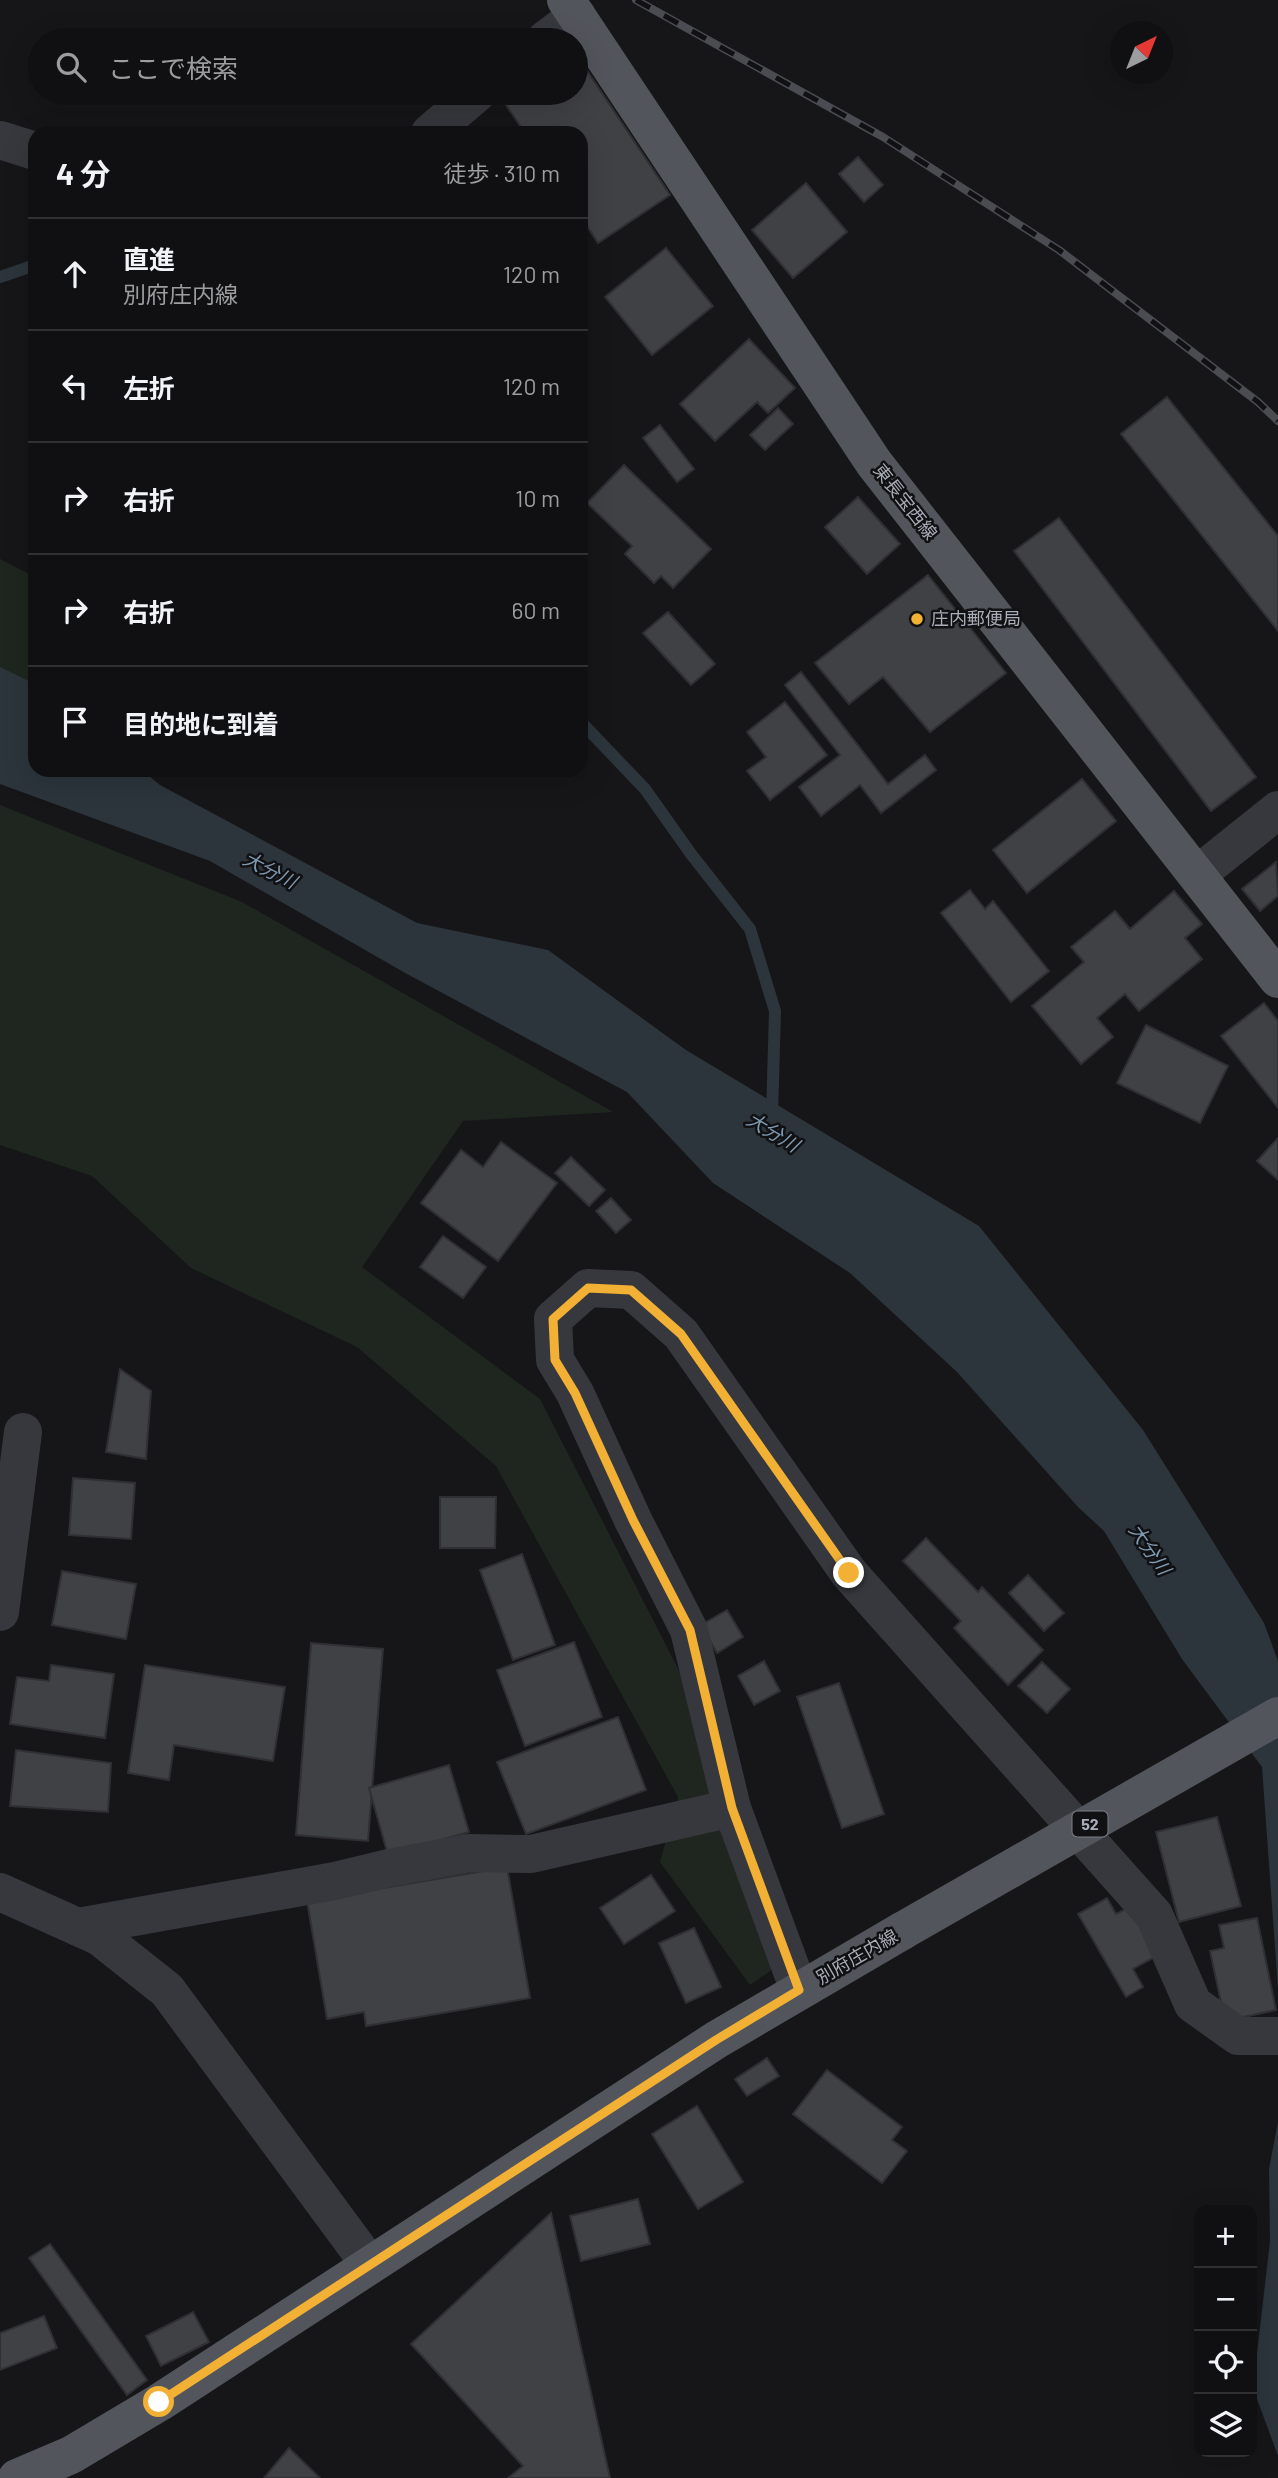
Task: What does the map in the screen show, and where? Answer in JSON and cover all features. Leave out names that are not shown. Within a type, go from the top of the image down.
[{"type":"main road","name":"東長宝西線","points":[[571,8],[584,28]]},
{"type":"main road","name":"東長宝西線","points":[[588,34],[874,463],[1278,979]]},
{"type":"main road","name":"別府庄内線","points":[[17,2478],[71,2455],[111,2432],[716,2040],[1278,1716]]},
{"type":"street","points":[[555,28],[571,8]]},
{"type":"street","points":[[438,126],[463,105]]},
{"type":"street","points":[[0,140],[28,149]]},
{"type":"street","points":[[1198,874],[1278,810]]},
{"type":"street","points":[[799,1990],[732,1808],[690,1630],[633,1520],[575,1393],[555,1360],[553,1319],[588,1288],[631,1290],[681,1334],[849,1573],[1154,1915],[1193,2004],[1238,2036],[1278,2036]]},
{"type":"street","points":[[0,1612],[23,1432]]},
{"type":"street","points":[[78,1927],[335,1881],[469,1853],[531,1854],[732,1808]]},
{"type":"street","points":[[0,1892],[100,1937],[167,1990],[370,2264]]},
{"type":"shaded area","points":[[0,559],[28,573],[28,684],[0,671]]},
{"type":"shaded area","points":[[0,805],[242,902],[613,1112],[463,1121],[362,1267],[540,1399],[738,1786],[779,1965],[750,1985],[660,1862],[678,1797],[496,1466],[357,1347],[191,1268],[92,1176],[0,1145]]},
{"type":"water","name":"大分川","points":[[0,667],[28,681],[28,777],[150,777],[160,785],[417,923],[548,950],[686,1050],[979,1226],[1143,1430],[1264,1623],[1278,1661],[1278,1989],[1262,1767],[1182,1659],[1104,1531],[1078,1507],[957,1372],[850,1273],[713,1183],[627,1092],[407,974],[210,861],[0,784]]},
{"type":"water","points":[[1278,2122],[1278,2456],[1257,2399],[1257,2353],[1270,2241],[1269,2169]]},
{"type":"building","points":[[588,72],[670,195],[598,243],[588,228],[588,126],[520,126],[506,105],[588,105]]},
{"type":"building","points":[[858,157],[883,185],[864,202],[839,174]]},
{"type":"building","points":[[806,183],[847,232],[793,278],[752,230]]},
{"type":"building","points":[[666,248],[713,306],[652,355],[605,297]]},
{"type":"building","points":[[749,339],[795,388],[768,413],[757,402],[715,441],[680,404]]},
{"type":"building","points":[[1167,397],[1278,536],[1278,631],[1121,434]]},
{"type":"building","points":[[778,408],[793,424],[765,450],[750,435]]},
{"type":"building","points":[[660,425],[694,469],[677,482],[643,438]]},
{"type":"building","points":[[624,465],[711,549],[673,588],[661,576],[654,583],[625,554],[632,546],[588,502]]},
{"type":"building","points":[[858,497],[900,544],[867,574],[825,527]]},
{"type":"building","points":[[1059,518],[1256,777],[1211,811],[1014,551]]},
{"type":"building","name":"庄内郵便局","points":[[928,575],[1006,673],[930,732],[883,677],[849,704],[815,663]]},
{"type":"building","points":[[668,612],[715,664],[691,685],[643,633]]},
{"type":"building","points":[[801,672],[888,784],[925,755],[936,770],[881,813],[860,785],[821,816],[799,787],[840,755],[785,685]]},
{"type":"building","points":[[785,702],[827,755],[770,800],[747,771],[766,757],[747,732]]},
{"type":"building","points":[[1082,779],[1116,821],[1027,893],[993,850]]},
{"type":"building","points":[[1276,862],[1278,896],[1260,911],[1242,889]]},
{"type":"building","points":[[970,890],[985,909],[993,901],[1049,971],[1011,1002],[941,913]]},
{"type":"building","points":[[1174,891],[1202,924],[1185,938],[1202,959],[1139,1011],[1125,994],[1097,1018],[1113,1037],[1081,1064],[1032,1006],[1084,962],[1071,947],[1115,911],[1130,929]]},
{"type":"building","points":[[1264,1003],[1278,1021],[1278,1108],[1221,1036]]},
{"type":"building","points":[[1146,1025],[1228,1066],[1200,1123],[1117,1083]]},
{"type":"building","points":[[1278,1138],[1278,1180],[1257,1161]]},
{"type":"building","points":[[501,1142],[557,1183],[498,1261],[421,1203],[461,1150],[483,1167]]},
{"type":"building","points":[[571,1157],[605,1190],[589,1206],[555,1173]]},
{"type":"building","points":[[611,1198],[631,1220],[616,1233],[596,1211]]},
{"type":"building","points":[[443,1236],[486,1267],[463,1298],[420,1267]]},
{"type":"building","points":[[120,1369],[151,1391],[146,1459],[106,1452]]},
{"type":"building","points":[[73,1478],[135,1483],[131,1539],[69,1535]]},
{"type":"building","points":[[440,1497],[496,1497],[495,1548],[440,1548]]},
{"type":"building","points":[[926,1538],[978,1592],[982,1587],[1043,1650],[1008,1685],[954,1628],[961,1621],[903,1561]]},
{"type":"building","points":[[522,1554],[555,1645],[513,1660],[480,1570]]},
{"type":"building","points":[[62,1571],[136,1584],[126,1639],[52,1625]]},
{"type":"building","points":[[1028,1575],[1064,1613],[1044,1631],[1009,1593]]},
{"type":"building","points":[[727,1610],[743,1637],[717,1653],[701,1625]]},
{"type":"building","points":[[574,1642],[602,1717],[525,1746],[497,1670]]},
{"type":"building","points":[[311,1643],[383,1649],[368,1841],[296,1835]]},
{"type":"building","points":[[764,1661],[780,1691],[754,1705],[738,1676]]},
{"type":"building","points":[[1042,1662],[1070,1689],[1047,1713],[1018,1686]]},
{"type":"building","points":[[51,1665],[114,1674],[105,1738],[10,1724],[17,1677],[49,1681]]},
{"type":"building","points":[[145,1665],[285,1687],[273,1761],[174,1745],[169,1780],[128,1773]]},
{"type":"building","points":[[839,1683],[884,1814],[842,1828],[797,1697]]},
{"type":"building","points":[[618,1717],[646,1790],[526,1834],[497,1762]]},
{"type":"building","points":[[16,1750],[111,1763],[108,1812],[10,1806]]},
{"type":"building","points":[[449,1765],[469,1832],[388,1855],[369,1788]]},
{"type":"building","points":[[1217,1817],[1241,1906],[1179,1922],[1156,1832]]},
{"type":"building","points":[[507,1867],[530,1998],[366,2026],[364,2012],[327,2019],[307,1901]]},
{"type":"building","points":[[651,1875],[675,1911],[624,1944],[600,1908]]},
{"type":"building","points":[[1107,1898],[1116,1914],[1130,1907],[1158,1955],[1133,1969],[1143,1987],[1126,1997],[1078,1914]]},
{"type":"building","points":[[1257,1918],[1276,2010],[1225,2021],[1210,1951],[1224,1948],[1219,1925]]},
{"type":"building","points":[[694,1928],[721,1987],[686,2003],[659,1943]]},
{"type":"building","points":[[767,2058],[779,2076],[747,2096],[735,2079]]},
{"type":"building","points":[[827,2070],[902,2127],[892,2140],[907,2151],[882,2183],[793,2114]]},
{"type":"building","points":[[697,2106],[743,2182],[698,2209],[652,2134]]},
{"type":"building","points":[[638,2199],[650,2244],[581,2261],[570,2216]]},
{"type":"building","points":[[551,2213],[610,2478],[508,2478],[523,2466],[411,2344]]},
{"type":"building","points":[[50,2244],[147,2380],[127,2395],[29,2258]]},
{"type":"building","points":[[193,2312],[209,2342],[161,2366],[146,2336]]},
{"type":"building","points":[[44,2316],[57,2348],[0,2370],[0,2333]]},
{"type":"building","points":[[289,2448],[320,2478],[264,2478]]},
{"type":"waterway","points":[[0,277],[28,267]]},
{"type":"waterway","name":"大分川","points":[[588,729],[645,789],[691,854],[750,929],[775,1011],[772,1116]]},
{"type":"railway","points":[[636,0],[883,137],[1059,250],[1258,402],[1278,421]]},
{"type":"place","name":"庄内郵便局","points":[[917,619]]},
{"type":"route","points":[[159,2402],[716,2040],[799,1990],[732,1808],[690,1630],[633,1520],[575,1393],[555,1360],[553,1319],[588,1288],[631,1290],[681,1334],[849,1573]]}]
